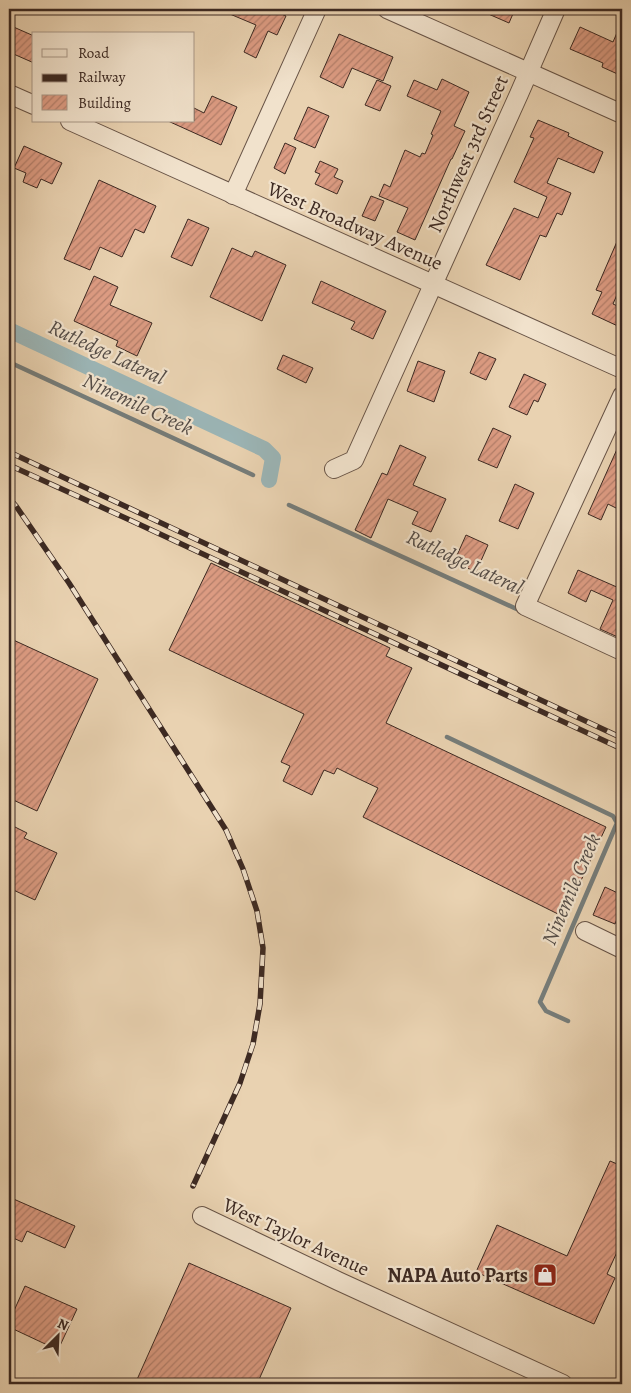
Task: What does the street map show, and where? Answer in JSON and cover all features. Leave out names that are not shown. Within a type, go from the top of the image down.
[{"type":"street","points":[[233,195],[317,9]]},
{"type":"street","points":[[387,9],[622,114]]},
{"type":"street","name":"Northwest 3rd Street","points":[[334,469],[354,460],[556,9]]},
{"type":"street","points":[[9,94],[32,104]]},
{"type":"street","name":"West Broadway Avenue","points":[[72,122],[622,369]]},
{"type":"street","points":[[622,396],[525,606],[622,651]]},
{"type":"street","points":[[585,931],[622,949]]},
{"type":"street","name":"West Taylor Avenue","points":[[202,1216],[562,1384]]},
{"type":"building","points":[[218,9],[270,9],[286,16],[277,35],[268,31],[256,58],[244,52],[256,25]]},
{"type":"building","points":[[477,9],[515,9],[509,23]]},
{"type":"building","points":[[622,21],[622,76],[602,67],[603,63],[570,49],[580,27],[613,42]]},
{"type":"building","points":[[9,25],[32,35],[32,62],[9,52]]},
{"type":"building","points":[[339,34],[393,57],[383,81],[352,68],[343,88],[320,77]]},
{"type":"building","points":[[442,79],[469,92],[454,126],[465,131],[415,240],[397,232],[408,208],[379,196],[384,184],[390,187],[405,150],[420,157],[422,153],[425,154],[441,111],[407,96],[414,80],[437,90]]},
{"type":"building","points":[[377,80],[391,86],[380,111],[365,105]]},
{"type":"building","points":[[212,96],[237,107],[221,145],[170,122],[195,122],[195,108],[204,113]]},
{"type":"building","points":[[308,107],[329,116],[315,148],[294,139]]},
{"type":"building","points":[[538,120],[569,133],[568,136],[603,152],[594,173],[558,158],[547,183],[571,193],[562,215],[557,213],[546,237],[540,235],[520,280],[486,265],[514,208],[538,218],[547,197],[514,182],[534,138],[530,137]]},
{"type":"building","points":[[285,143],[296,148],[285,174],[274,168]]},
{"type":"building","points":[[24,146],[62,163],[52,184],[41,179],[37,188],[23,182],[26,173],[14,168]]},
{"type":"building","points":[[320,161],[338,169],[334,177],[343,181],[337,194],[315,184],[320,174],[315,172]]},
{"type":"building","points":[[99,180],[156,206],[144,233],[135,229],[122,257],[100,247],[90,270],[64,259]]},
{"type":"building","points":[[371,196],[384,201],[375,221],[362,216]]},
{"type":"building","points":[[188,219],[209,228],[192,266],[171,257]]},
{"type":"building","points":[[622,230],[622,283],[613,304],[622,308],[622,328],[592,314],[602,292],[596,290]]},
{"type":"building","points":[[232,248],[252,257],[255,251],[286,265],[262,321],[210,297]]},
{"type":"building","points":[[94,276],[118,287],[110,305],[152,323],[137,356],[116,346],[118,341],[74,321]]},
{"type":"building","points":[[321,281],[386,311],[373,339],[351,329],[355,322],[312,303]]},
{"type":"building","points":[[479,352],[496,359],[486,380],[470,373]]},
{"type":"building","points":[[283,355],[313,368],[306,383],[277,369]]},
{"type":"building","points":[[418,361],[445,371],[434,402],[407,391]]},
{"type":"building","points":[[524,374],[546,384],[538,402],[534,400],[527,415],[509,407]]},
{"type":"building","points":[[493,428],[511,436],[497,468],[478,460]]},
{"type":"building","points":[[622,438],[622,511],[608,504],[601,520],[588,514]]},
{"type":"building","points":[[400,445],[426,457],[413,485],[446,499],[431,532],[412,524],[418,512],[388,499],[371,538],[355,530],[382,473],[387,475]]},
{"type":"building","points":[[515,484],[534,493],[518,529],[499,521]]},
{"type":"building","points":[[466,535],[488,545],[476,572],[454,562]]},
{"type":"building","points":[[211,563],[390,648],[386,656],[412,668],[386,723],[606,827],[564,917],[363,817],[378,788],[337,768],[334,774],[324,770],[312,795],[283,781],[290,766],[281,762],[304,714],[169,650]]},
{"type":"building","points":[[578,570],[619,588],[622,580],[622,639],[600,629],[613,600],[591,590],[586,602],[568,593]]},
{"type":"building","points":[[9,638],[98,679],[37,811],[9,798]]},
{"type":"building","points":[[9,824],[27,833],[24,838],[57,853],[35,900],[9,888]]},
{"type":"building","points":[[605,887],[622,895],[622,907],[615,924],[593,915]]},
{"type":"building","name":"NAPA Auto Parts","points":[[610,1161],[622,1166],[622,1241],[607,1274],[615,1278],[594,1324],[476,1272],[497,1225],[567,1256]]},
{"type":"building","points":[[9,1197],[75,1226],[65,1248],[27,1231],[22,1242],[9,1236]]},
{"type":"building","points":[[189,1263],[291,1308],[257,1384],[135,1384]]},
{"type":"building","points":[[25,1286],[77,1309],[58,1350],[9,1327],[9,1322]]},
{"type":"waterway","name":"Rutledge Lateral","points":[[9,330],[264,449],[273,458],[269,480]]},
{"type":"waterway","name":"Ninemile Creek","points":[[9,362],[253,475]]},
{"type":"waterway","name":"Rutledge Lateral","points":[[289,505],[521,611]]},
{"type":"waterway","name":"Ninemile Creek","points":[[447,737],[613,816],[617,823],[540,1002],[546,1011],[568,1021]]},
{"type":"railway","points":[[9,452],[622,738]]},
{"type":"railway","points":[[9,465],[622,749]]},
{"type":"railway","points":[[9,498],[69,583],[226,830],[243,869],[257,911],[263,948],[260,1004],[253,1044],[240,1083],[193,1186]]},
{"type":"place","name":"NAPA Auto Parts","points":[[545,1275]]}]
